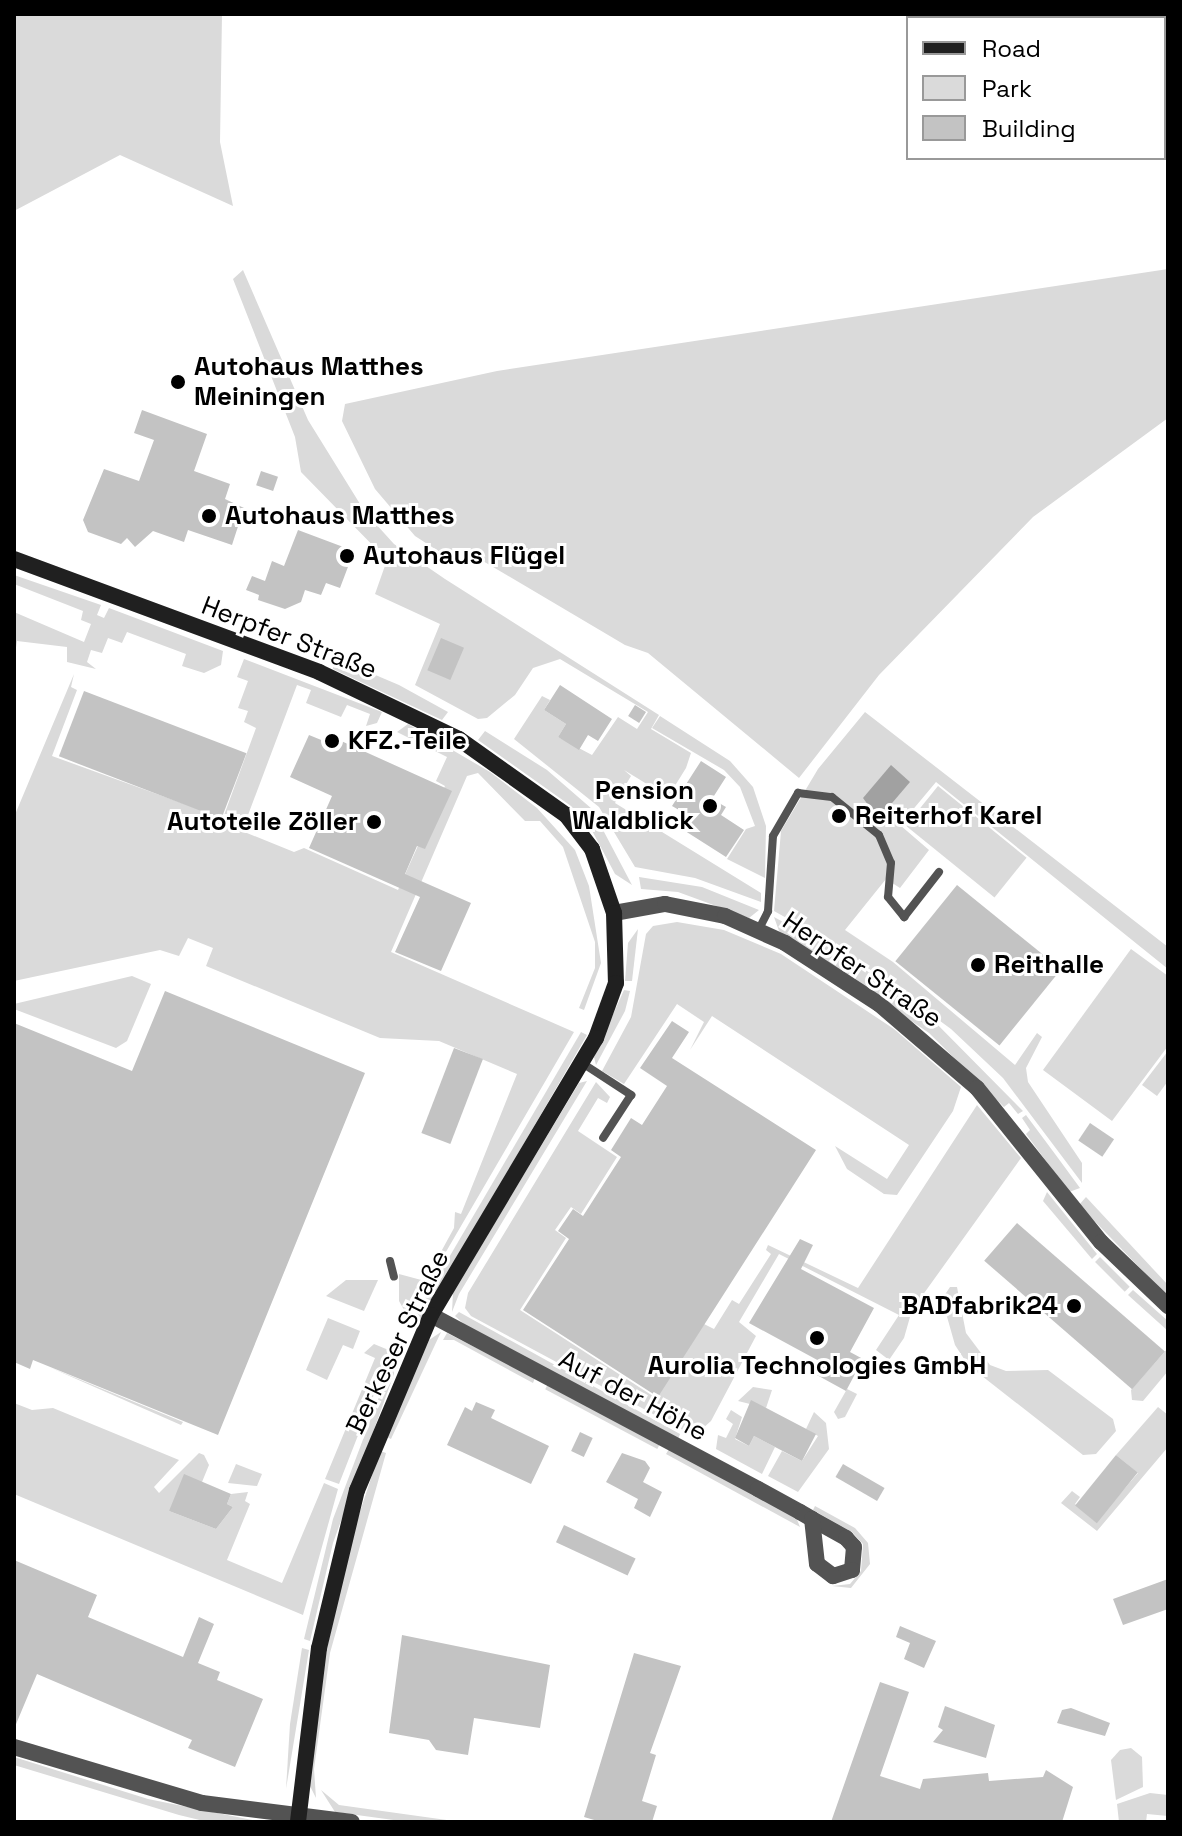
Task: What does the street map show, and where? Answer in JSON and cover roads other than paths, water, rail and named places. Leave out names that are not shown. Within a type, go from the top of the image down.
[{"type":"main road","name":"Herpfer Straße","points":[[14,559],[319,672],[459,739],[566,815],[592,849],[614,913]]},
{"type":"main road","name":"Berkeser Straße","points":[[298,1819],[312,1683],[344,1531],[375,1441],[431,1315],[582,1063],[616,983],[619,949],[614,913]]},
{"type":"street","name":"Herpfer Straße","points":[[614,913],[643,905],[686,906],[759,929],[879,1004],[954,1065],[1003,1117],[1101,1242],[1168,1306]]},
{"type":"street","name":"Auf der Höhe","points":[[431,1315],[812,1519]]},
{"type":"street","points":[[14,1747],[152,1791],[298,1819],[352,1822]]},
{"type":"lane","points":[[759,929],[768,911],[773,836],[798,793],[832,797],[879,835],[891,863],[888,897],[904,917],[939,872]]},
{"type":"lane","points":[[582,1063],[631,1095],[603,1138]]},
{"type":"lane","points":[[390,1261],[394,1277]]},
{"type":"place","name":"Autohaus Matthes Meiningen","points":[[178,382]]},
{"type":"place","name":"Autohaus Matthes","points":[[209,516]]},
{"type":"place","name":"Autohaus Flügel","points":[[347,556]]},
{"type":"place","name":"KFZ.-Teile","points":[[332,741]]},
{"type":"place","name":"Pension Waldblick","points":[[710,806]]},
{"type":"place","name":"Reiterhof Karel","points":[[839,816]]},
{"type":"place","name":"Autoteile Zöller","points":[[374,822]]},
{"type":"place","name":"Reithalle","points":[[978,965]]},
{"type":"place","name":"BADfabrik24","points":[[1074,1306]]},
{"type":"place","name":"Aurolia Technologies GmbH","points":[[817,1338]]}]
